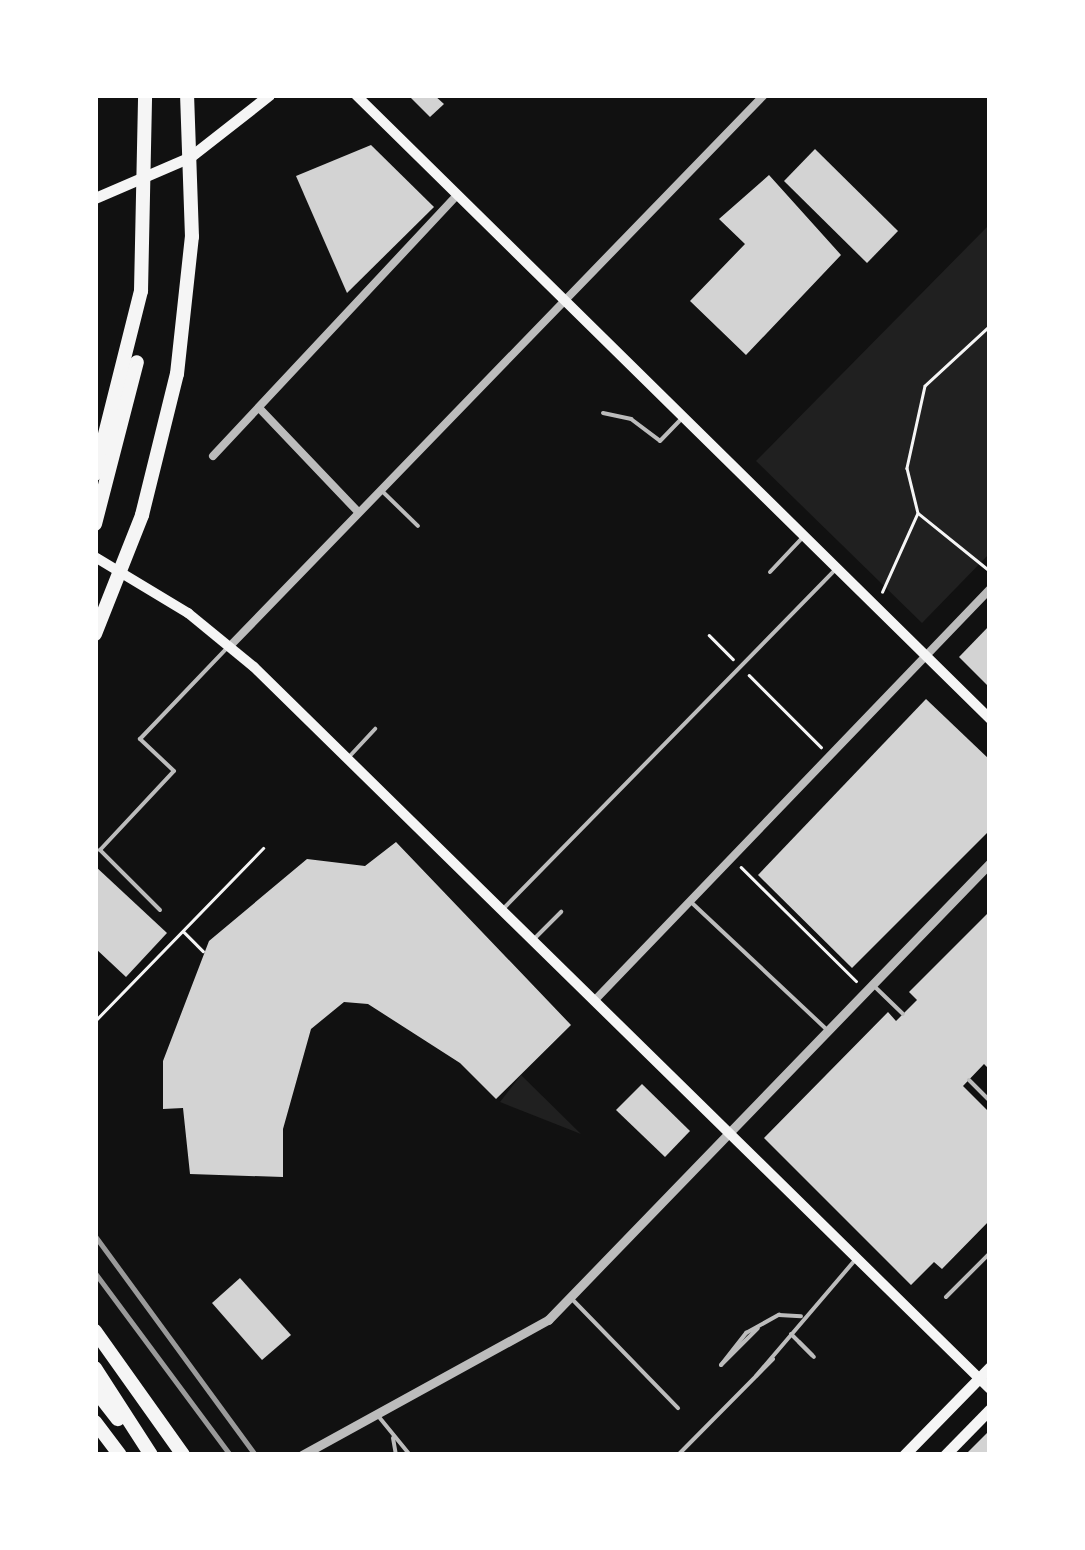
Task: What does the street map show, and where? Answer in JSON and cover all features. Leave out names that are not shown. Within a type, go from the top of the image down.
[{"type":"highway","points":[[95,636],[138,528],[178,374],[192,216],[187,95]]},
{"type":"highway","points":[[95,524],[132,397],[147,232],[145,96]]},
{"type":"highway","points":[[95,474],[132,349],[147,232]]},
{"type":"highway","points":[[95,1332],[183,1455]]},
{"type":"highway","points":[[95,1368],[149,1455]]},
{"type":"highway","points":[[95,1390],[149,1455]]},
{"type":"highway","points":[[95,1422],[120,1455]]},
{"type":"highway","points":[[95,1438],[111,1455]]},
{"type":"main road","points":[[95,198],[190,157],[270,95]]},
{"type":"main road","points":[[356,95],[990,719]]},
{"type":"main road","points":[[95,557],[230,646],[990,1389]]},
{"type":"main road","points":[[904,1455],[990,1367]]},
{"type":"main road","points":[[945,1455],[990,1409]]},
{"type":"street","points":[[230,646],[563,298],[764,95]]},
{"type":"street","points":[[214,456],[261,410],[457,195]]},
{"type":"street","points":[[261,410],[358,512]]},
{"type":"street","points":[[594,1001],[730,855],[990,590]]},
{"type":"street","points":[[302,1455],[532,1331],[570,1297],[826,1028],[990,863]]},
{"type":"lane","points":[[603,413],[631,418],[660,441],[683,417]]},
{"type":"lane","points":[[380,489],[418,526]]},
{"type":"lane","points":[[770,572],[804,536]]},
{"type":"lane","points":[[502,911],[836,568]]},
{"type":"lane","points":[[160,910],[100,850],[174,771],[140,739],[230,646]]},
{"type":"lane","points":[[348,759],[375,729]]},
{"type":"lane","points":[[689,899],[826,1028]]},
{"type":"lane","points":[[533,941],[561,912]]},
{"type":"lane","points":[[868,986],[903,1014]]},
{"type":"lane","points":[[969,1080],[990,1101]]},
{"type":"lane","points":[[946,1297],[990,1253]]},
{"type":"lane","points":[[678,1455],[773,1359],[801,1316],[856,1259]]},
{"type":"lane","points":[[570,1297],[678,1408]]},
{"type":"lane","points":[[758,1328],[733,1361],[721,1365],[726,1352],[758,1328],[779,1315],[801,1316]]},
{"type":"lane","points":[[791,1334],[813,1356]]},
{"type":"lane","points":[[376,1413],[410,1455]]},
{"type":"lane","points":[[393,1438],[396,1455]]},
{"type":"path","points":[[872,603],[892,583],[918,513],[907,468],[915,408],[934,374],[990,326]]},
{"type":"path","points":[[918,513],[990,572]]},
{"type":"path","points":[[709,636],[828,755]]},
{"type":"path","points":[[95,1022],[264,848]]},
{"type":"path","points":[[730,855],[868,986]]},
{"type":"path","points":[[183,931],[203,951]]},
{"type":"shaded area","points":[[990,224],[990,553],[922,623],[756,461]]},
{"type":"shaded area","points":[[521,1075],[581,1134],[500,1102]]},
{"type":"building","points":[[408,95],[434,95],[444,104],[430,117]]},
{"type":"building","points":[[371,145],[434,207],[347,293],[296,176]]},
{"type":"building","points":[[815,149],[898,231],[867,263],[784,181]]},
{"type":"building","points":[[769,175],[841,255],[746,355],[690,301],[745,244],[719,219]]},
{"type":"building","points":[[990,625],[990,688],[959,657]]},
{"type":"building","points":[[926,699],[990,760],[990,830],[852,968],[758,875]]},
{"type":"building","points":[[396,842],[571,1025],[496,1099],[460,1063],[368,1004],[344,1002],[311,1029],[283,1129],[283,1177],[190,1174],[183,1108],[163,1109],[163,1061],[209,941],[307,859],[365,866]]},
{"type":"building","points":[[95,866],[167,933],[126,977],[95,948]]},
{"type":"building","points":[[990,911],[990,1070],[984,1064],[963,1086],[990,1113],[990,1220],[942,1269],[934,1262],[911,1285],[764,1138],[888,1012],[896,1021],[917,1000],[909,992]]},
{"type":"building","points":[[642,1084],[690,1131],[665,1157],[616,1110]]},
{"type":"building","points":[[240,1278],[291,1335],[262,1360],[212,1303]]},
{"type":"building","points":[[990,1430],[990,1455],[965,1455]]},
{"type":"railway","points":[[95,1236],[255,1455]]},
{"type":"railway","points":[[95,1273],[230,1455]]}]
